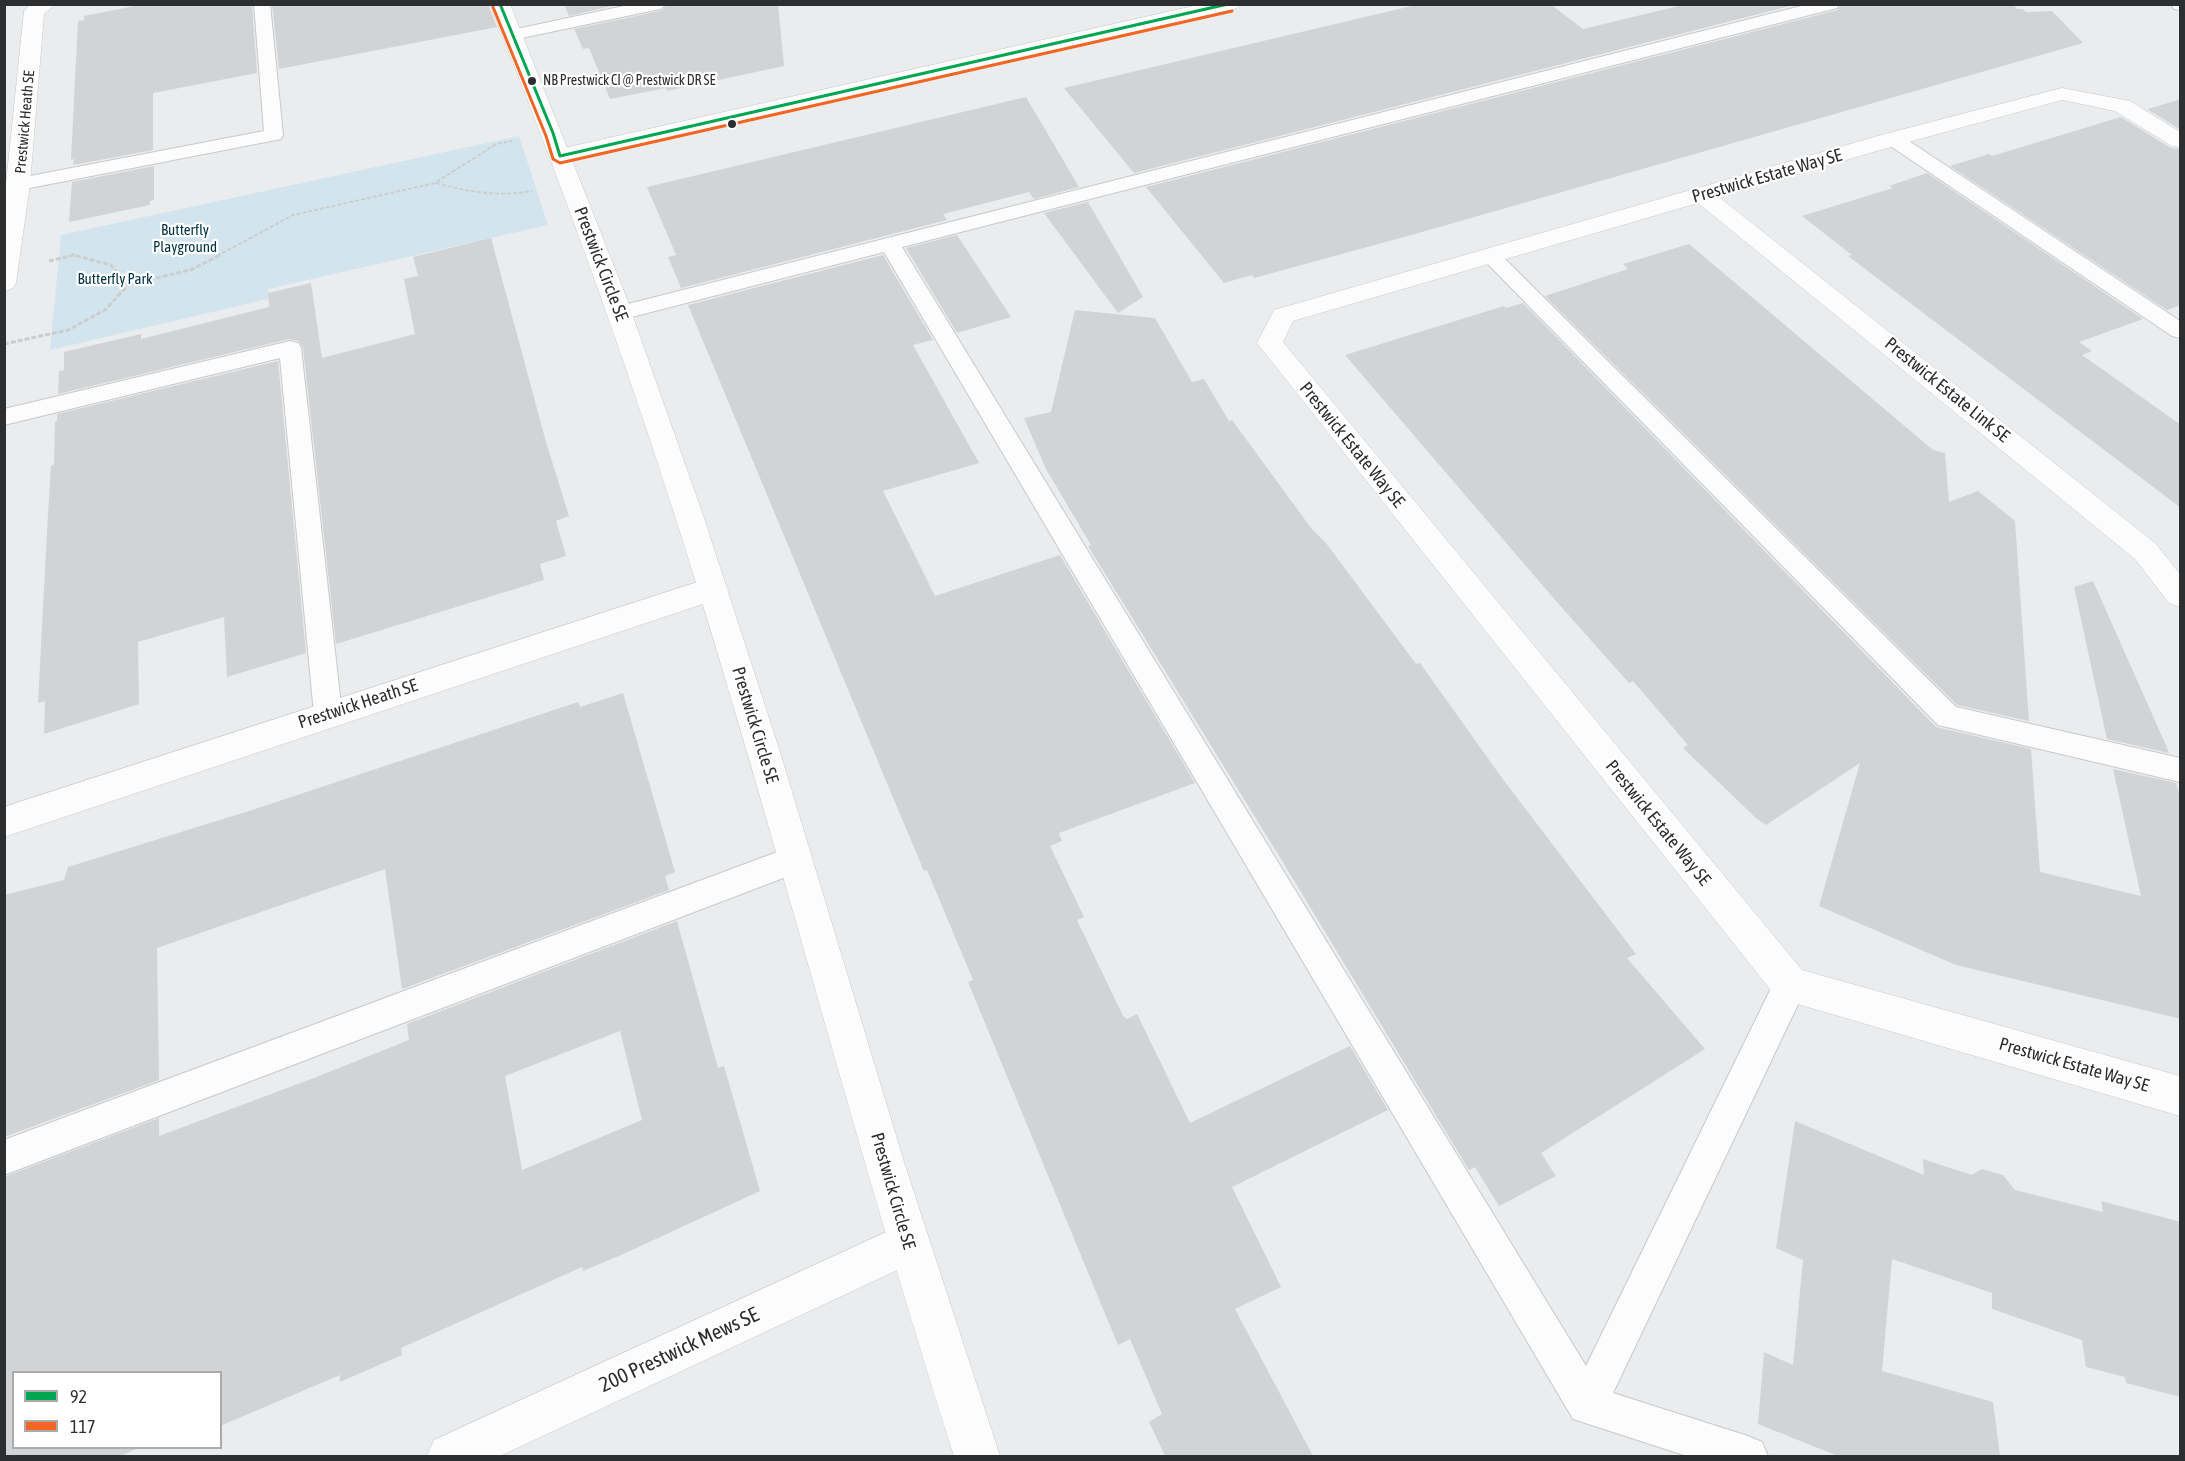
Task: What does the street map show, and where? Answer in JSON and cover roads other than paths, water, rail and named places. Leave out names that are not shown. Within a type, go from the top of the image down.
[{"type":"street","name":"Prestwick Heath SE","points":[[5,276],[12,186],[34,11],[46,4]]},
{"type":"street","name":"Prestwick Circle SE","points":[[500,4],[553,133],[620,313],[713,589],[796,859],[908,1243],[977,1456]]},
{"type":"street","points":[[565,169],[1230,4]]},
{"type":"street","name":"Prestwick Estate Way SE","points":[[2181,141],[2122,106],[2062,94],[1893,139],[1282,316],[1270,343],[1790,985],[2181,1096]]},
{"type":"street","name":"Prestwick Estate Link SE","points":[[1703,195],[2145,551],[2181,595]]},
{"type":"street","name":"Prestwick Heath SE","points":[[4,822],[713,589]]},
{"type":"street","name":"200 Prestwick Mews SE","points":[[450,1456],[908,1243]]},
{"type":"lane","points":[[12,186],[274,135],[262,4]]},
{"type":"lane","points":[[512,35],[660,4]]},
{"type":"lane","points":[[620,313],[1831,4]]},
{"type":"lane","points":[[1893,139],[2181,331]]},
{"type":"lane","points":[[890,244],[1587,1405],[1748,1456]]},
{"type":"lane","points":[[1491,255],[1948,717],[2181,770]]},
{"type":"lane","points":[[4,417],[290,348],[328,714]]},
{"type":"lane","points":[[4,1158],[796,859]]},
{"type":"lane","points":[[1587,1405],[1790,985]]},
{"type":"place","name":"NB Prestwick CI @ Prestwick DR SE","points":[[532,81]]},
{"type":"park label","name":"Butterfly Playground","points":[[185,238]]},
{"type":"park label","name":"Butterfly Park","points":[[115,279]]}]
